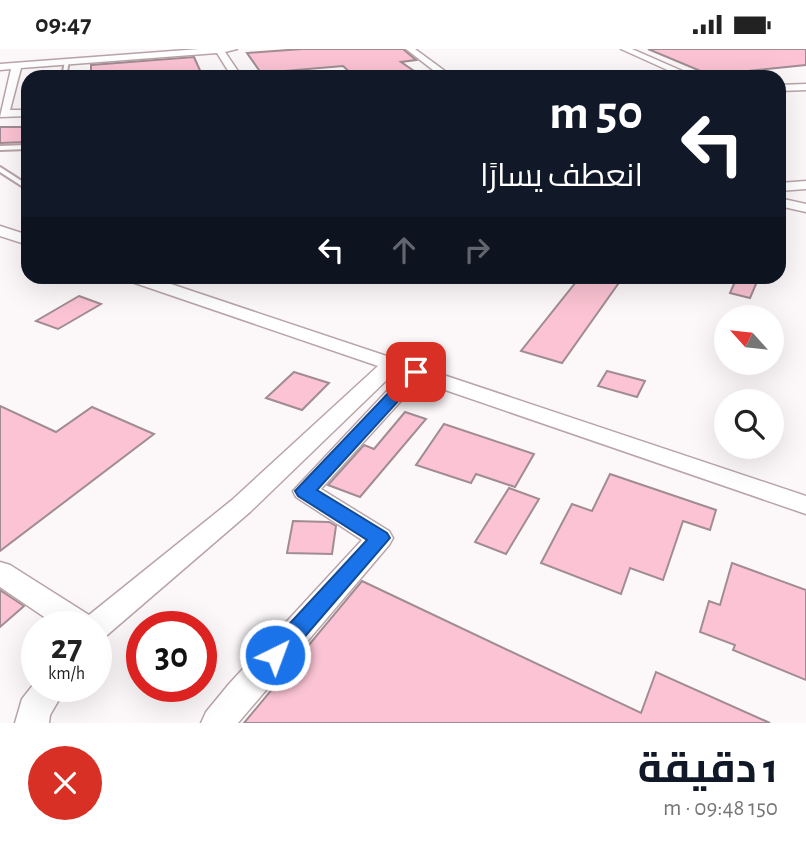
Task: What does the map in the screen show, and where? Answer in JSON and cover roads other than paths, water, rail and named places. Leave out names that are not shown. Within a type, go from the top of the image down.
[{"type":"street","points":[[0,67],[233,49]]},
{"type":"street","points":[[410,49],[438,70]]},
{"type":"street","points":[[614,49],[663,70]]},
{"type":"street","points":[[625,49],[674,70]]},
{"type":"street","points":[[215,50],[221,70]]},
{"type":"street","points":[[215,50],[231,70]]},
{"type":"street","points":[[17,65],[2,114],[21,113]]},
{"type":"street","points":[[786,88],[806,87]]},
{"type":"street","points":[[786,186],[806,185]]},
{"type":"street","points":[[786,204],[806,208]]},
{"type":"street","points":[[0,228],[21,226]]},
{"type":"street","points":[[0,228],[21,237]]},
{"type":"street","points":[[156,284],[806,505]]},
{"type":"street","points":[[112,613],[404,368]]},
{"type":"street","points":[[218,723],[240,694],[380,538],[305,491],[404,368]]},
{"type":"street","points":[[0,573],[59,611]]},
{"type":"street","points":[[32,723],[34,710],[40,702]]},
{"type":"lane","points":[[65,70],[67,61]]},
{"type":"lane","points":[[0,148],[21,147]]},
{"type":"lane","points":[[0,169],[21,183]]},
{"type":"lane","points":[[13,178],[21,176]]}]
